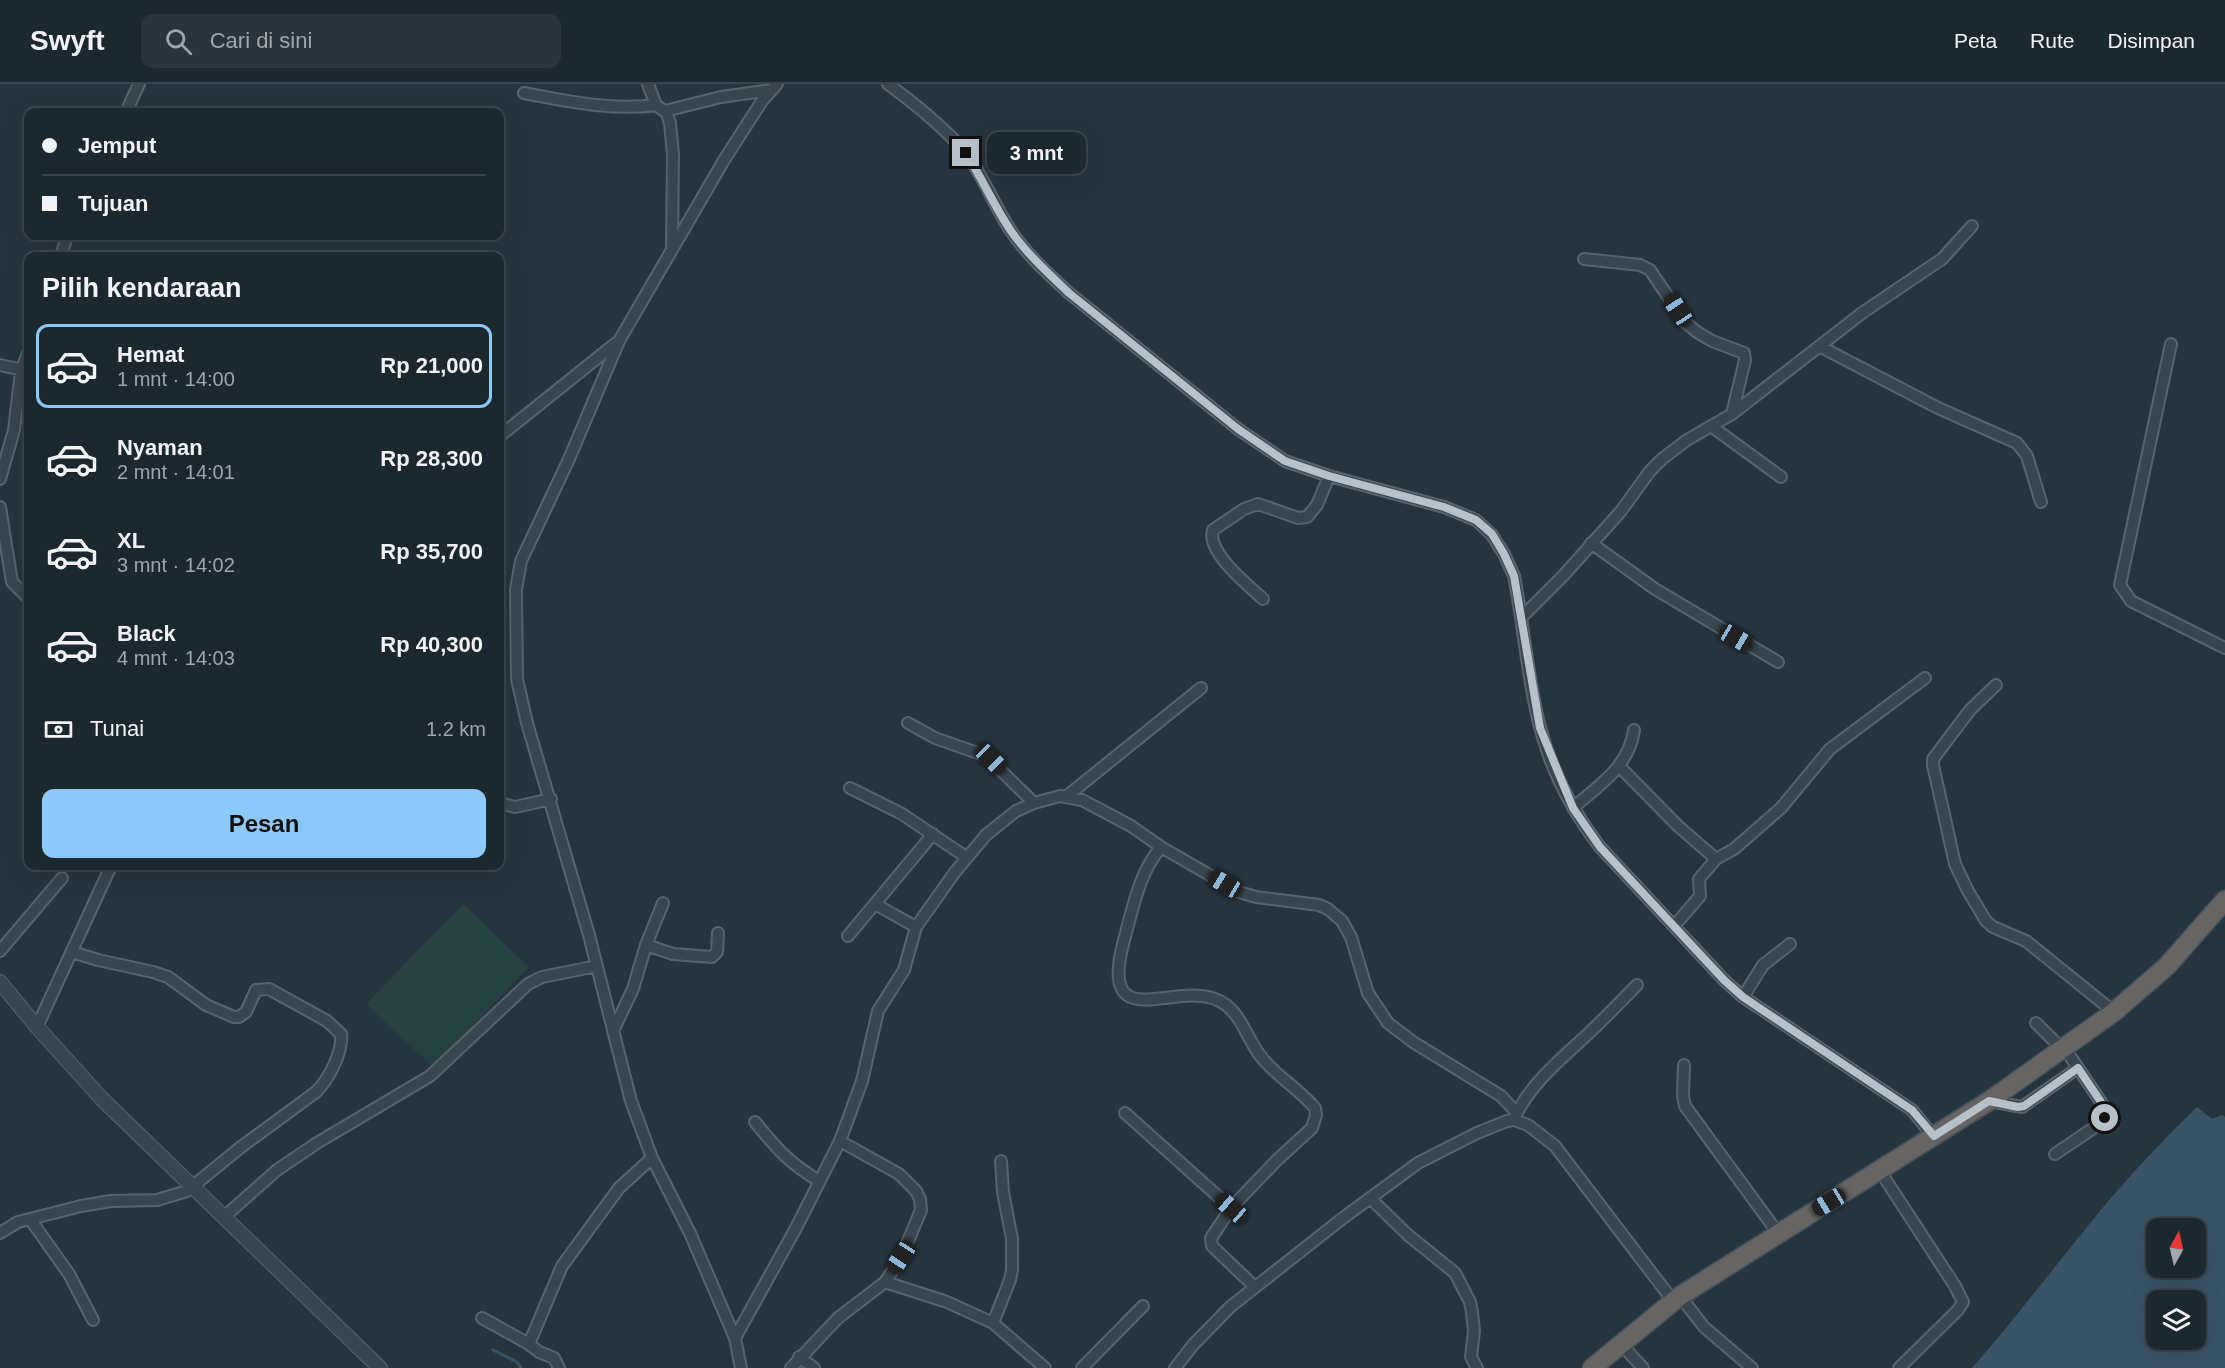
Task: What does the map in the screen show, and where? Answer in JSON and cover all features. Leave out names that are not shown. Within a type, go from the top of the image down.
[{"type":"highway","points":[[1592,1368],[1676,1299],[1989,1101],[2114,1012],[2167,966],[2223,906]]},
{"type":"street","points":[[128,108],[138,84]]},
{"type":"street","points":[[648,84],[670,123],[672,250]]},
{"type":"street","points":[[888,84],[929,117],[966,153],[1010,230],[1025,249],[1069,293],[1238,429],[1285,461],[1329,476],[1444,507],[1476,520],[1492,534],[1514,576],[1540,728],[1573,808],[1600,847],[1710,966],[1743,997],[1912,1110],[1934,1136]]},
{"type":"street","points":[[524,93],[607,106],[660,108],[774,87]]},
{"type":"street","points":[[741,1368],[735,1338],[690,1233],[652,1158],[631,1101],[597,966],[516,679],[516,590],[521,561],[570,459],[619,341],[724,160],[774,87]]},
{"type":"street","points":[[1522,617],[1563,576],[1621,511],[1656,465],[1687,440],[1732,414],[1862,313],[1942,259],[1972,226]]},
{"type":"street","points":[[1584,259],[1640,264],[1650,270],[1685,322],[1712,342],[1744,354],[1745,360],[1732,414]]},
{"type":"street","points":[[504,432],[619,341]]},
{"type":"street","points":[[2171,344],[2120,585],[2130,601],[2225,648]]},
{"type":"street","points":[[1821,347],[1938,408],[2017,443],[2027,456],[2041,502]]},
{"type":"street","points":[[0,365],[24,371]]},
{"type":"street","points":[[0,480],[14,430],[24,376]]},
{"type":"street","points":[[1711,426],[1781,477]]},
{"type":"street","points":[[1263,599],[1223,560],[1213,543],[1214,531],[1244,509],[1258,504],[1298,518],[1307,517],[1317,505],[1329,476]]},
{"type":"street","points":[[0,507],[12,582],[24,594]]},
{"type":"street","points":[[1591,543],[1655,589],[1778,662]]},
{"type":"street","points":[[1674,925],[1701,896],[1699,879],[1716,859],[1734,849],[1780,808],[1830,748],[1925,678]]},
{"type":"street","points":[[1996,685],[1971,710],[1934,759],[1933,765],[1955,864],[1986,921],[1993,927],[2026,940],[2114,1012]]},
{"type":"street","points":[[735,1338],[796,1228],[840,1141],[862,1081],[878,1011],[903,970],[916,927],[966,857],[1001,822],[1034,803],[1067,796],[1201,688]]},
{"type":"street","points":[[908,723],[935,738],[986,756],[1034,803]]},
{"type":"street","points":[[1573,808],[1620,768],[1634,730]]},
{"type":"street","points":[[1620,768],[1678,826],[1716,859]]},
{"type":"street","points":[[850,788],[902,814],[966,857]]},
{"type":"street","points":[[1067,796],[1082,800],[1131,826],[1161,847],[1248,896],[1319,905],[1328,909],[1342,921],[1351,937],[1368,993],[1388,1023],[1413,1042],[1501,1096],[1516,1117],[1555,1146],[1676,1299],[1704,1327],[1752,1368]]},
{"type":"street","points":[[504,804],[515,807],[551,800]]},
{"type":"street","points":[[848,936],[933,834]]},
{"type":"street","points":[[1161,847],[1140,885],[1120,956],[1117,972],[1119,983],[1126,994],[1139,1001],[1196,995],[1207,996],[1226,1005],[1259,1055],[1279,1077],[1315,1108],[1316,1115],[1312,1128],[1276,1160],[1231,1208],[1211,1238],[1212,1246],[1255,1287]]},
{"type":"street","points":[[37,1027],[109,870]]},
{"type":"street","points":[[0,951],[62,878]]},
{"type":"street","points":[[613,1031],[633,989],[646,945],[663,903]]},
{"type":"street","points":[[875,904],[916,927]]},
{"type":"street","points":[[646,945],[673,954],[712,957],[717,949],[718,933]]},
{"type":"street","points":[[1743,997],[1763,965],[1790,944]]},
{"type":"street","points":[[0,1233],[18,1222],[81,1206],[111,1201],[157,1200],[176,1196],[192,1187],[322,1086],[339,1050],[340,1034],[327,1021],[269,989],[256,990],[246,1012],[239,1017],[234,1017],[206,1005],[168,977],[72,952]]},
{"type":"street","points":[[224,1217],[277,1170],[317,1143],[430,1076],[528,984],[542,977],[597,966]]},
{"type":"street","points":[[0,982],[102,1099],[380,1368]]},
{"type":"street","points":[[1175,1368],[1193,1345],[1230,1307],[1418,1163],[1477,1133],[1516,1117],[1540,1080],[1562,1056],[1637,985]]},
{"type":"street","points":[[2036,1023],[2063,1048],[2102,1103],[2106,1115],[2101,1123],[2055,1154]]},
{"type":"street","points":[[1684,1065],[1685,1106],[1778,1233]]},
{"type":"street","points":[[1989,1101],[2022,1107],[2078,1068]]},
{"type":"street","points":[[1125,1113],[1231,1208]]},
{"type":"street","points":[[755,1122],[794,1166],[819,1181]]},
{"type":"street","points":[[791,1368],[838,1318],[885,1282],[912,1235],[921,1210],[920,1199],[916,1191],[899,1174],[840,1141]]},
{"type":"street","points":[[530,1344],[562,1266],[619,1188],[652,1158]]},
{"type":"street","points":[[993,1323],[1012,1270],[1012,1239],[1003,1192],[1001,1161]]},
{"type":"street","points":[[1881,1171],[1963,1300],[1958,1311],[1899,1368]]},
{"type":"street","points":[[1371,1199],[1408,1235],[1455,1274],[1472,1312],[1474,1331],[1471,1357],[1477,1368]]},
{"type":"street","points":[[30,1219],[69,1274],[93,1320]]},
{"type":"street","points":[[885,1282],[947,1302],[993,1323],[1045,1368]]},
{"type":"street","points":[[1082,1368],[1143,1306]]},
{"type":"street","points":[[482,1318],[530,1344],[538,1352],[554,1358],[559,1368]]},
{"type":"street","points":[[1620,1344],[1643,1368]]},
{"type":"street","points":[[799,1357],[814,1368]]},
{"type":"green space","points":[[463,904],[529,967],[433,1067],[366,1004]]},
{"type":"water","points":[[2197,1107],[2212,1119],[2222,1115],[2225,1117],[2225,1368],[1972,1368],[2111,1198]]},
{"type":"waterway","points":[[493,1350],[517,1362],[521,1368]]},
{"type":"route","points":[[966,153],[1010,230],[1044,269],[1069,293],[1271,453],[1302,468],[1444,507],[1476,520],[1492,534],[1514,576],[1540,728],[1573,808],[1600,847],[1710,966],[1743,997],[1912,1110],[1934,1136],[1989,1101],[2022,1107],[2078,1068],[2105,1108],[2105,1118]]}]
